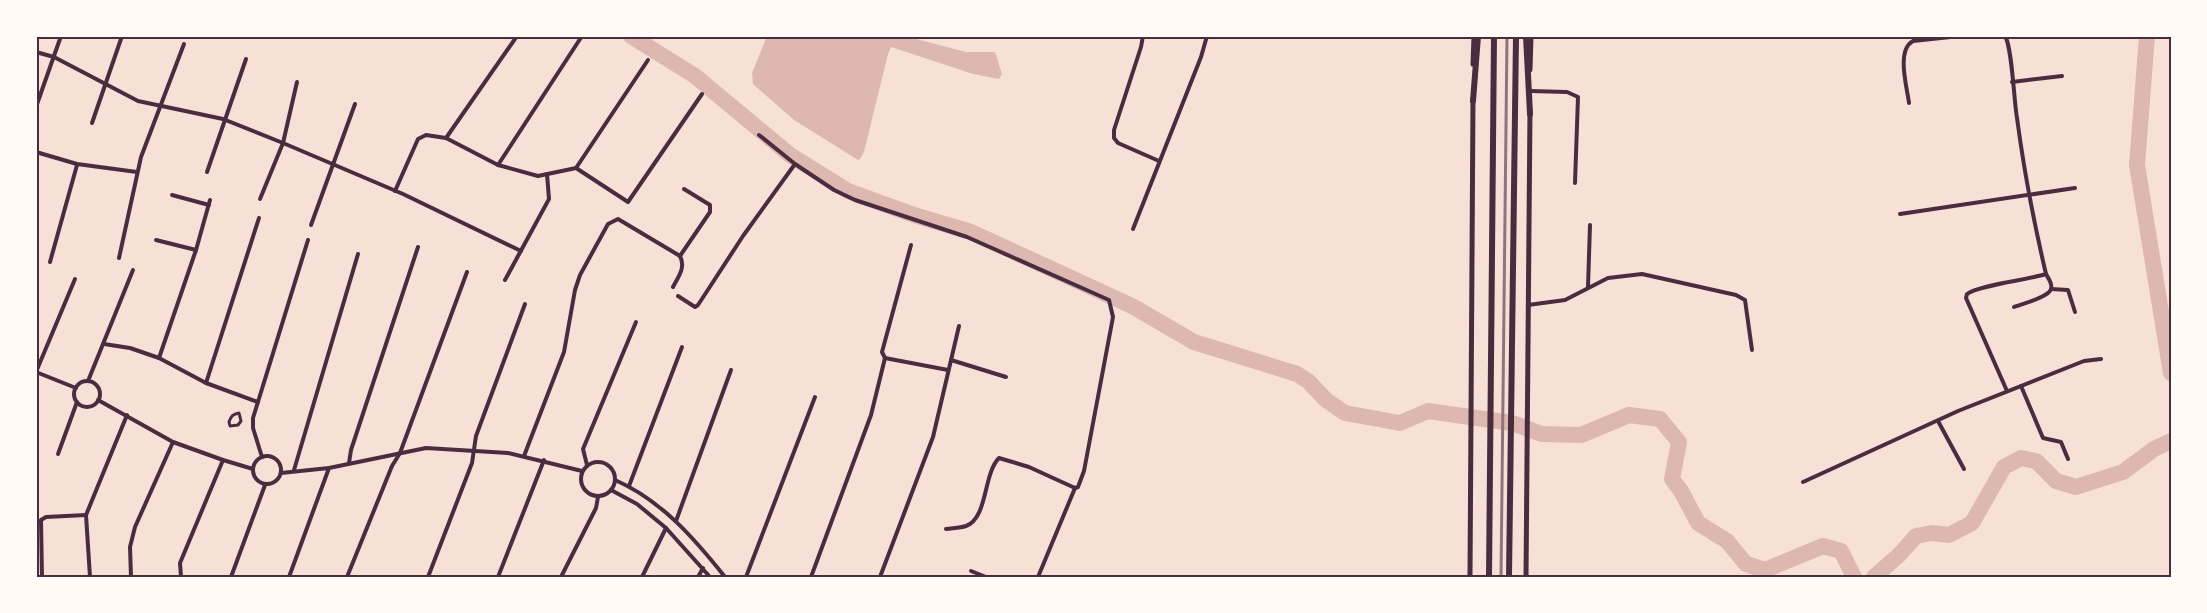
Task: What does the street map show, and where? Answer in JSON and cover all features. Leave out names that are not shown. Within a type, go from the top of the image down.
[{"type":"main road","points":[[1470,577],[1474,36]]},
{"type":"main road","points":[[1473,101],[1478,36]]},
{"type":"main road","points":[[1489,577],[1494,36]]},
{"type":"main road","points":[[1509,577],[1516,36]]},
{"type":"main road","points":[[1526,577],[1529,36]]},
{"type":"main road","points":[[1529,36],[1530,114]]},
{"type":"street","points":[[36,107],[61,36]]},
{"type":"street","points":[[92,123],[122,36]]},
{"type":"street","points":[[446,138],[517,36]]},
{"type":"street","points":[[498,165],[582,36]]},
{"type":"street","points":[[1143,36],[1114,130],[1114,138],[1118,143],[1160,161]]},
{"type":"street","points":[[1133,229],[1201,57],[1207,36]]},
{"type":"street","points":[[1909,103],[1903,54],[1908,44],[1912,41],[1960,36]]},
{"type":"street","points":[[2005,36],[2009,45],[2012,82],[2029,194],[2051,289]]},
{"type":"street","points":[[119,258],[137,172],[184,44]]},
{"type":"street","points":[[36,52],[54,57],[138,101],[225,120],[283,143],[395,191],[521,251]]},
{"type":"street","points":[[207,172],[246,59]]},
{"type":"street","points":[[395,191],[418,139],[426,135],[446,138],[498,165],[538,176],[576,168],[648,60]]},
{"type":"street","points":[[2012,82],[2062,76]]},
{"type":"street","points":[[260,199],[283,143],[297,82]]},
{"type":"street","points":[[1530,91],[1567,92],[1578,97],[1575,183]]},
{"type":"street","points":[[576,168],[627,202],[702,94]]},
{"type":"street","points":[[311,225],[355,104]]},
{"type":"street","points":[[759,135],[795,164],[834,190],[855,200],[967,237],[1109,300],[1113,317],[1084,471],[1080,483],[1074,488],[1038,577]]},
{"type":"street","points":[[36,152],[77,164],[137,172]]},
{"type":"street","points":[[50,262],[77,164]]},
{"type":"street","points":[[678,296],[695,307],[698,305],[743,236],[795,164]]},
{"type":"street","points":[[505,280],[549,199],[547,174]]},
{"type":"street","points":[[1899,214],[2075,188]]},
{"type":"street","points":[[680,256],[710,212],[710,205],[684,189]]},
{"type":"street","points":[[159,358],[210,202],[172,195]]},
{"type":"street","points":[[206,383],[259,218]]},
{"type":"street","points":[[524,456],[564,352],[575,290],[580,275],[608,224],[618,219],[680,256],[683,269],[673,287]]},
{"type":"street","points":[[1588,288],[1590,225]]},
{"type":"street","points":[[156,240],[196,250]]},
{"type":"street","points":[[262,457],[252,423],[308,240]]},
{"type":"street","points":[[812,577],[872,415],[885,358],[882,345],[911,245]]},
{"type":"street","points":[[349,464],[351,450],[418,247]]},
{"type":"street","points":[[294,470],[358,254]]},
{"type":"street","points":[[88,381],[133,270]]},
{"type":"street","points":[[347,577],[392,466],[400,453],[467,272]]},
{"type":"street","points":[[1527,305],[1565,300],[1608,278],[1642,274],[1740,296],[1745,300],[1752,350]]},
{"type":"street","points":[[2007,391],[1966,298],[1967,294],[1976,289],[2033,279],[2046,274]]},
{"type":"street","points":[[75,279],[36,372],[76,388]]},
{"type":"street","points":[[2014,307],[2045,295],[2051,289],[2068,290],[2075,312]]},
{"type":"street","points":[[428,577],[468,474],[476,436],[525,304]]},
{"type":"street","points":[[587,465],[583,449],[636,322]]},
{"type":"street","points":[[880,577],[933,437],[959,326]]},
{"type":"street","points":[[104,344],[130,348],[159,358],[206,383],[258,402]]},
{"type":"street","points":[[629,486],[682,347]]},
{"type":"street","points":[[885,358],[948,370]]},
{"type":"street","points":[[1803,482],[2007,391],[2084,361],[2101,359]]},
{"type":"street","points":[[951,360],[1006,377]]},
{"type":"street","points":[[676,521],[731,370]]},
{"type":"street","points":[[57,454],[77,402],[76,388],[88,381],[97,386],[99,400],[91,406],[81,406],[77,402]]},
{"type":"street","points":[[2021,386],[2043,438],[2061,441],[2068,459]]},
{"type":"street","points":[[746,577],[815,397]]},
{"type":"street","points":[[99,400],[173,442],[253,469]]},
{"type":"street","points":[[239,413],[242,416],[241,421],[238,425],[230,426],[230,418],[239,413]]},
{"type":"street","points":[[90,577],[86,515],[127,415]]},
{"type":"street","points":[[1938,421],[1964,469]]},
{"type":"street","points":[[131,577],[130,547],[135,527],[173,442]]},
{"type":"street","points":[[281,473],[329,468],[426,448],[474,450],[524,456],[582,471]]},
{"type":"street","points":[[262,457],[274,458],[278,461],[281,473],[276,482],[265,485],[256,479],[253,469],[254,463],[262,457]]},
{"type":"street","points":[[946,529],[965,527],[973,522],[978,514],[993,467],[999,458],[1029,467],[1074,488]]},
{"type":"street","points":[[181,577],[180,563],[223,460]]},
{"type":"street","points":[[498,577],[544,460]]},
{"type":"street","points":[[604,463],[614,472],[615,480],[611,490],[598,497],[591,495],[581,486],[582,471],[587,465],[604,463]]},
{"type":"street","points":[[288,577],[329,468]]},
{"type":"street","points":[[615,480],[644,494],[676,521],[725,577]]},
{"type":"street","points":[[231,577],[265,485]]},
{"type":"street","points":[[611,490],[637,504],[666,528],[710,577]]},
{"type":"street","points":[[561,577],[596,508],[598,497]]},
{"type":"street","points":[[42,577],[41,520],[86,515]]},
{"type":"street","points":[[642,577],[666,528]]},
{"type":"street","points":[[698,577],[703,568]]},
{"type":"street","points":[[971,571],[986,577]]},
{"type":"shaded area","points":[[767,36],[905,36],[966,52],[995,52],[1002,74],[999,79],[973,74],[891,47],[864,152],[858,160],[794,120],[753,84],[752,73]]},
{"type":"waterway","points":[[631,36],[695,76],[790,155],[848,191],[914,215],[971,232],[1132,306],[1194,342],[1297,374],[1308,381],[1326,400],[1345,413],[1400,423],[1428,411],[1512,423],[1542,434],[1581,435],[1629,415],[1660,419],[1679,442],[1672,479],[1698,523],[1727,541],[1746,564],[1765,570],[1823,546],[1841,551],[1854,577]]},
{"type":"waterway","points":[[2147,36],[2137,165],[2171,373]]},
{"type":"waterway","points":[[1874,577],[1916,536],[1932,533],[1949,535],[1972,523],[2004,467],[2021,458],[2036,461],[2056,481],[2076,487],[2123,472],[2154,449],[2171,441]]},
{"type":"railway","points":[[1501,577],[1507,36]]}]
